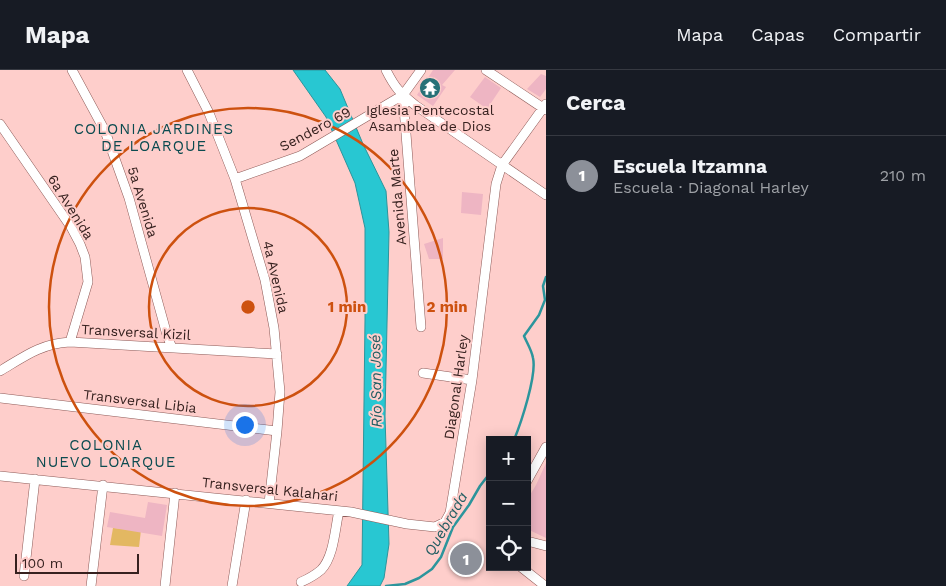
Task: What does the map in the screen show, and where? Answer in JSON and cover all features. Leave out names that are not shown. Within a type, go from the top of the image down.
[{"type":"street","name":"5a Avenida","points":[[72,70],[106,130],[129,198],[172,348]]},
{"type":"street","name":"4a Avenida","points":[[187,70],[209,113],[235,179],[265,280],[277,354],[280,392],[269,503]]},
{"type":"street","name":"Avenida Marte","points":[[386,70],[394,86],[402,95],[422,327]]},
{"type":"street","name":"Sendero 69","points":[[235,179],[300,156],[402,95],[420,70]]},
{"type":"street","points":[[486,70],[545,108]]},
{"type":"street","points":[[402,95],[415,106],[546,195]]},
{"type":"street","name":"Diagonal Harley","points":[[445,522],[450,514],[472,380],[496,184],[502,166],[545,108]]},
{"type":"street","name":"6a Avenida","points":[[0,124],[72,227],[85,257],[88,282],[70,342]]},
{"type":"street","name":"Transversal Kizil","points":[[0,372],[38,349],[70,342],[277,354]]},
{"type":"street","points":[[423,373],[472,380]]},
{"type":"street","name":"Transversal Libia","points":[[0,398],[277,431]]},
{"type":"street","points":[[531,474],[546,447]]},
{"type":"street","name":"Transversal Kalahari","points":[[0,476],[351,512],[407,524],[435,527],[445,522]]},
{"type":"street","points":[[24,576],[35,479]]},
{"type":"street","points":[[91,586],[103,486]]},
{"type":"street","points":[[165,586],[175,493]]},
{"type":"street","points":[[232,586],[246,500]]},
{"type":"street","points":[[301,582],[321,570],[328,560],[339,511]]},
{"type":"street","points":[[531,542],[546,546]]},
{"type":"street","points":[[526,571],[545,586]]},
{"type":"shaded area","points":[[113,528],[141,530],[139,547],[110,545]]},
{"type":"water","name":"Río San José","points":[[293,70],[325,70],[340,89],[363,144],[386,191],[389,232],[385,416],[389,544],[384,578],[380,586],[347,586],[362,565],[365,228],[355,183],[326,117]]},
{"type":"building","points":[[433,70],[455,70],[442,85],[446,87],[433,106],[417,95]]},
{"type":"building","points":[[541,74],[546,76],[546,89],[540,97],[527,89]]},
{"type":"building","points":[[485,77],[501,88],[487,109],[470,97]]},
{"type":"building","points":[[462,192],[483,194],[481,215],[461,213]]},
{"type":"building","points":[[443,238],[443,259],[429,259],[424,244]]},
{"type":"building","points":[[546,463],[546,538],[531,531],[531,493]]},
{"type":"building","points":[[148,502],[167,505],[162,536],[107,527],[110,512],[145,518]]},
{"type":"waterway","name":"Quebrada","points":[[515,436],[531,387],[534,366],[531,350],[524,336],[539,315],[545,300],[543,286],[546,277]]},
{"type":"waterway","name":"Quebrada","points":[[386,586],[405,584],[419,578],[432,569],[441,557],[453,527],[486,478]]},
{"type":"place","name":"Iglesia Pentecostal Asamblea de Dios","points":[[430,88]]},
{"type":"place","name":"Escuela Itzamna","points":[[466,559]]},
{"type":"district","name":"COLONIA JARDINES DE LOARQUE","points":[[154,138]]},
{"type":"district","name":"COLONIA NUEVO LOARQUE","points":[[106,454]]}]
